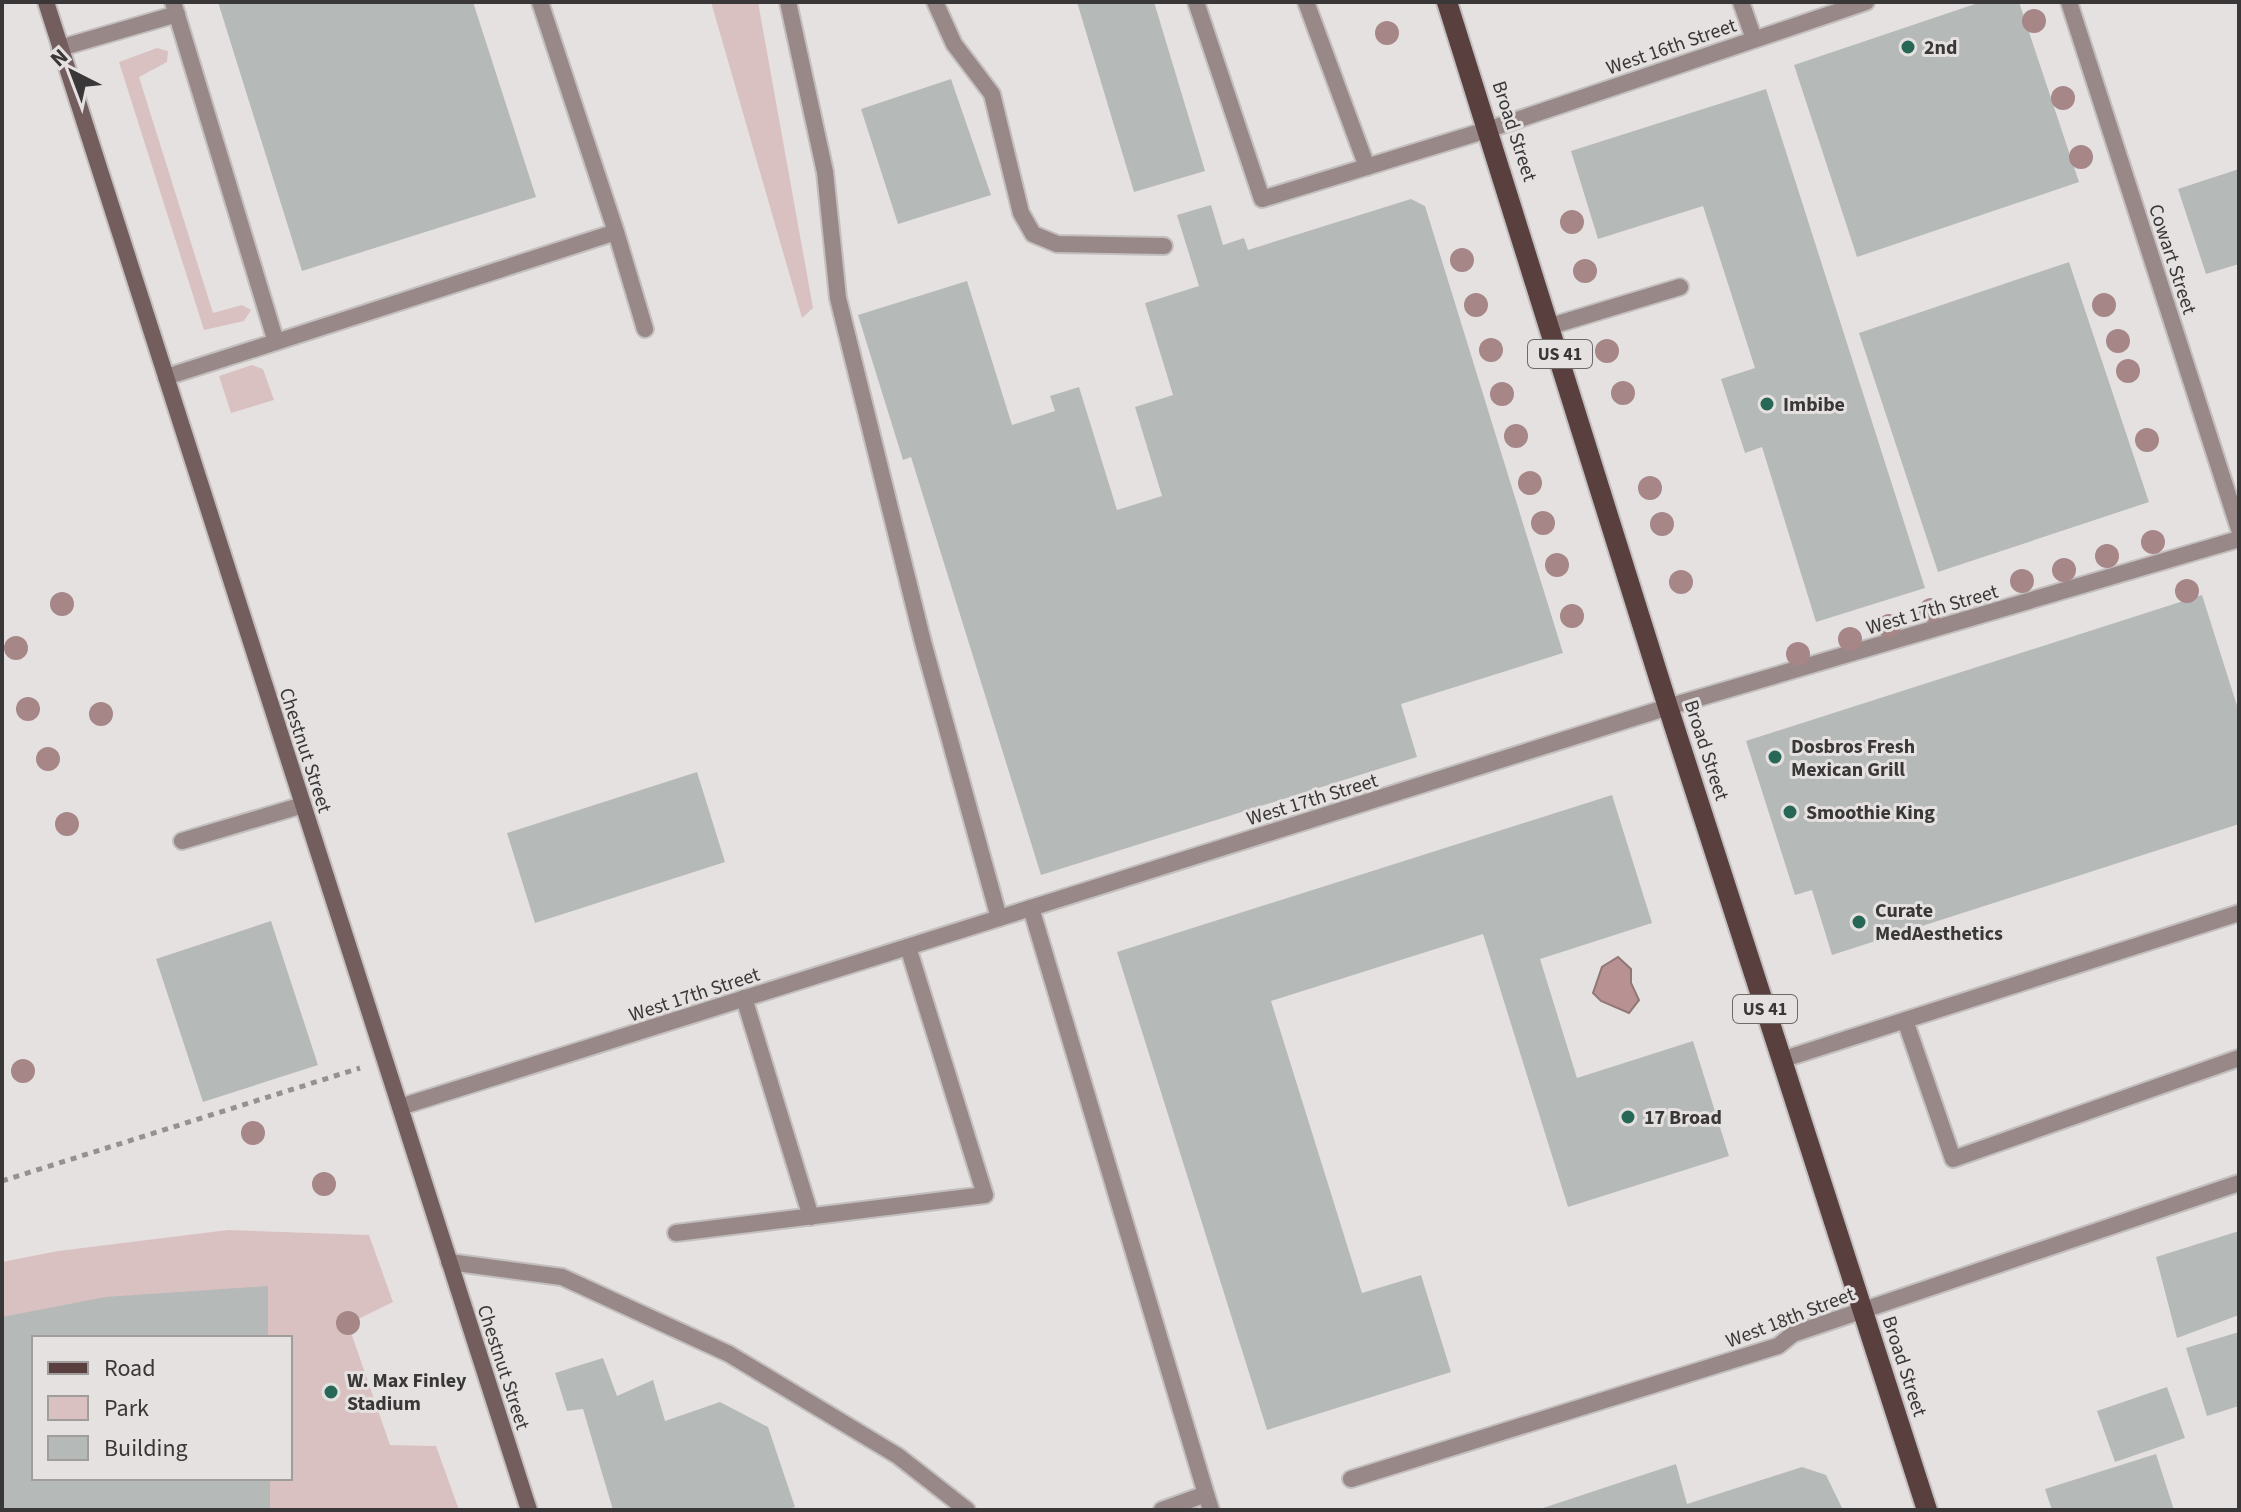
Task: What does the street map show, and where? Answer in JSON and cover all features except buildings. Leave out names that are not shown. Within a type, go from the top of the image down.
[{"type":"main road","name":"Broad Street","points":[[1447,2],[1490,129],[1668,707],[1927,1510]]},
{"type":"street","name":"Chestnut Street","points":[[46,2],[529,1510]]},
{"type":"street","points":[[540,2],[645,329]]},
{"type":"street","points":[[788,2],[825,172],[838,298],[923,642],[999,918]]},
{"type":"street","points":[[935,2],[954,44],[992,94],[1021,213],[1033,234],[1057,244],[1164,246]]},
{"type":"street","name":"West 16th Street","points":[[1196,2],[1262,199],[1490,129],[1866,2]]},
{"type":"street","points":[[1306,2],[1367,167]]},
{"type":"street","points":[[1741,2],[1754,39]]},
{"type":"street","name":"Cowart Street","points":[[2069,2],[2239,529]]},
{"type":"street","points":[[60,48],[175,8],[276,342]]},
{"type":"street","points":[[166,377],[616,232]]},
{"type":"street","points":[[1551,326],[1680,287]]},
{"type":"street","name":"West 17th Street","points":[[400,1107],[1668,707],[2239,539]]},
{"type":"street","points":[[182,841],[303,805]]},
{"type":"street","points":[[1031,908],[1208,1502],[1162,1510]]},
{"type":"street","points":[[1781,1060],[2239,913]]},
{"type":"street","points":[[676,1233],[985,1195],[908,947]]},
{"type":"street","points":[[744,998],[811,1217]]},
{"type":"street","points":[[1905,1020],[1953,1159],[2239,1058]]},
{"type":"street","name":"West 18th Street","points":[[1351,1479],[1778,1346],[1793,1334],[2239,1183]]},
{"type":"street","points":[[449,1262],[562,1277],[729,1354],[898,1456],[967,1510]]},
{"type":"path","points":[[2,1181],[385,1060]]},
{"type":"green space","points":[[711,2],[758,2],[813,308],[802,318]]},
{"type":"green space","points":[[157,48],[168,51],[167,62],[139,77],[213,313],[242,305],[251,310],[244,321],[204,330],[119,62]]},
{"type":"green space","points":[[252,365],[263,369],[274,400],[231,413],[219,376]]},
{"type":"green space","name":"W. Max Finley Stadium","points":[[228,1230],[369,1235],[393,1302],[348,1324],[390,1445],[436,1446],[459,1510],[2,1510],[2,1262],[58,1251]]},
{"type":"shaded area","points":[[1618,957],[1631,969],[1631,983],[1639,1000],[1629,1013],[1601,1001],[1593,993],[1602,967]]},
{"type":"place","name":"2nd","points":[[1908,47]]},
{"type":"place","name":"Imbibe","points":[[1767,404]]},
{"type":"place","name":"Dosbros Fresh Mexican Grill","points":[[1775,757]]},
{"type":"place","name":"Smoothie King","points":[[1790,812]]},
{"type":"place","name":"Curate MedAesthetics","points":[[1859,922]]},
{"type":"place","name":"17 Broad","points":[[1628,1117]]},
{"type":"place","name":"W. Max Finley Stadium","points":[[331,1392]]}]
